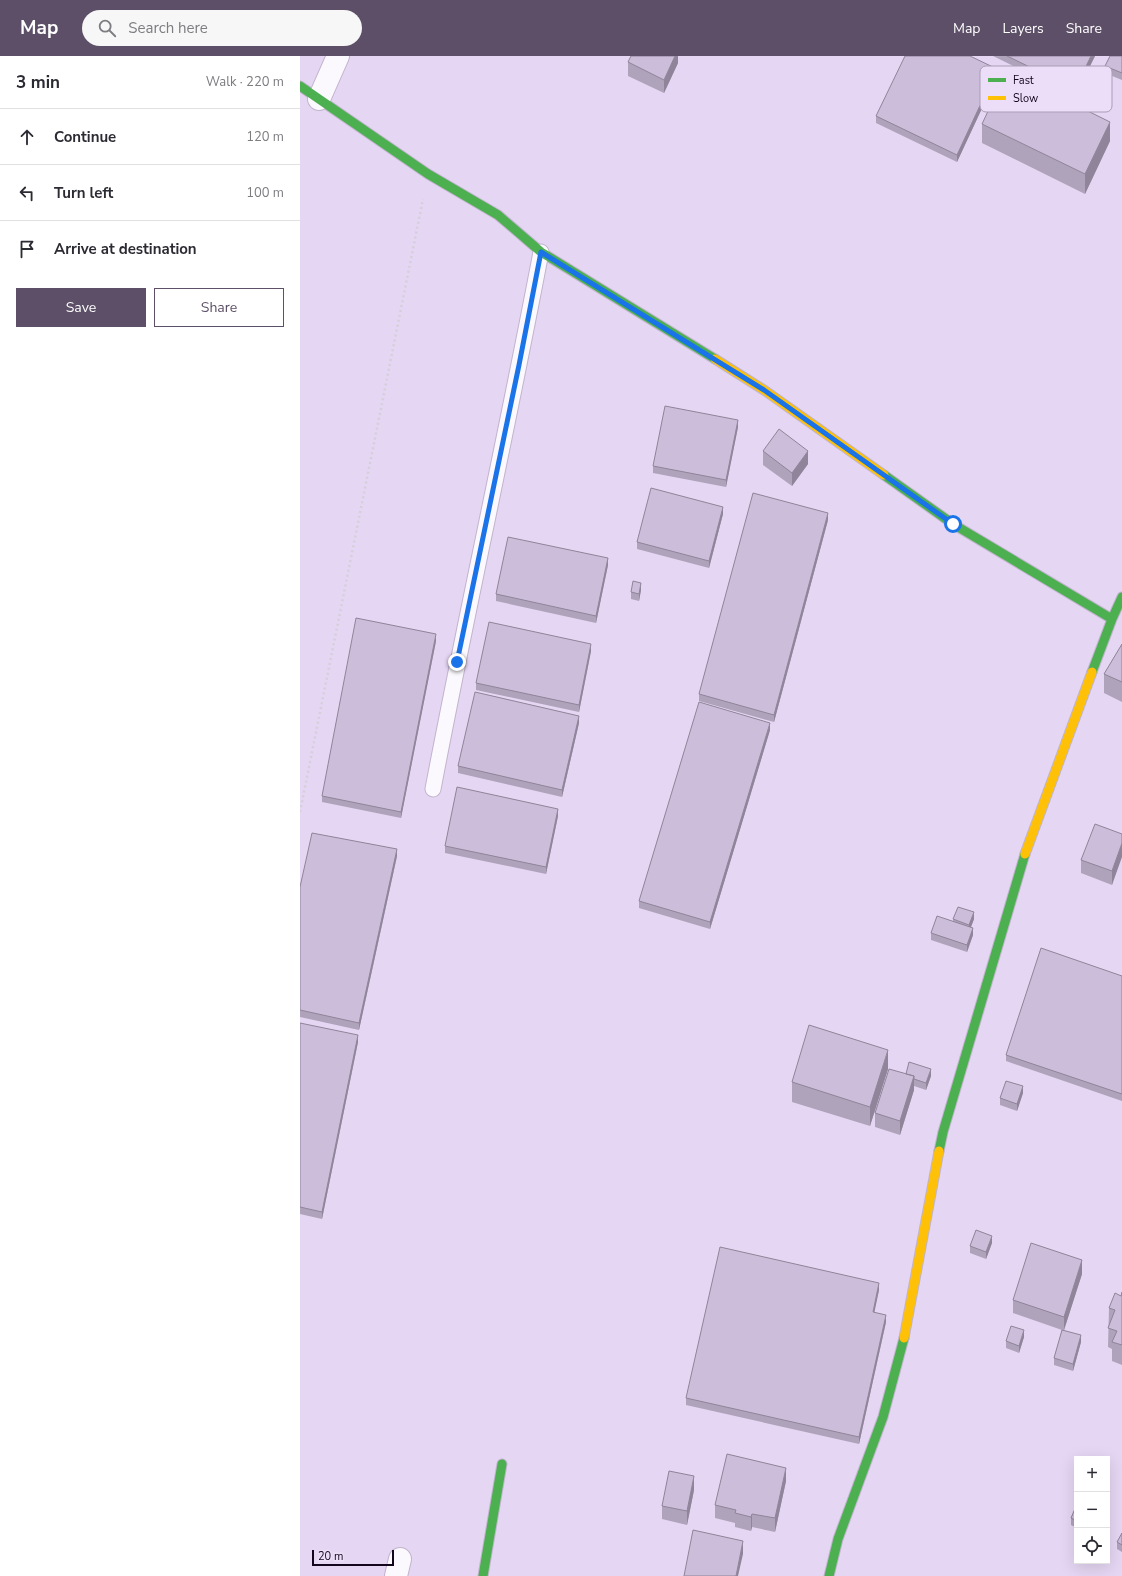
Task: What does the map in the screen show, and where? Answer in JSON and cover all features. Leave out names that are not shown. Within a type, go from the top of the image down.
[{"type":"street","points":[[319,99],[338,56]]},
{"type":"street","points":[[300,86],[428,174],[498,215],[541,252],[764,390],[953,524],[1112,619]]},
{"type":"street","points":[[829,1576],[838,1539],[883,1416],[906,1331],[943,1132],[1024,856],[1112,619],[1122,597]]},
{"type":"street","points":[[483,1576],[502,1464]]},
{"type":"lane","points":[[433,789],[457,662],[541,252]]},
{"type":"path","points":[[300,812],[428,174]]},
{"type":"building","points":[[631,56],[675,56],[664,80],[628,62]]},
{"type":"building","points":[[905,56],[970,56],[991,66],[980,66],[980,106],[957,155],[876,116]]},
{"type":"building","points":[[1007,56],[1091,56],[1086,66],[1028,66]]},
{"type":"building","points":[[1110,56],[1122,56],[1122,73],[1112,69],[1112,66],[1105,66]]},
{"type":"building","points":[[988,112],[1090,112],[1110,122],[1085,174],[982,124]]},
{"type":"building","points":[[665,406],[738,420],[726,480],[653,466]]},
{"type":"building","points":[[779,429],[808,451],[792,473],[763,451]]},
{"type":"building","points":[[651,488],[723,507],[709,561],[637,542]]},
{"type":"building","points":[[753,493],[828,513],[774,715],[699,694]]},
{"type":"building","points":[[508,537],[608,558],[596,616],[496,594]]},
{"type":"building","points":[[633,581],[641,583],[639,594],[631,592]]},
{"type":"building","points":[[356,618],[436,634],[401,812],[322,796]]},
{"type":"building","points":[[489,622],[591,644],[579,705],[476,683]]},
{"type":"building","points":[[1122,644],[1122,682],[1104,674]]},
{"type":"building","points":[[475,692],[579,716],[562,790],[458,766]]},
{"type":"building","points":[[699,702],[770,723],[710,922],[639,901]]},
{"type":"building","points":[[457,787],[558,809],[546,867],[445,846]]},
{"type":"building","points":[[1095,824],[1122,834],[1122,843],[1112,871],[1081,860]]},
{"type":"building","points":[[312,833],[397,849],[359,1023],[300,1010],[300,887]]},
{"type":"building","points":[[958,907],[974,912],[969,925],[953,919]]},
{"type":"building","points":[[937,916],[973,928],[967,945],[931,933]]},
{"type":"building","points":[[1041,948],[1122,976],[1122,1094],[1006,1055]]},
{"type":"building","points":[[300,1023],[358,1035],[322,1212],[300,1207]]},
{"type":"building","points":[[809,1025],[888,1050],[870,1107],[792,1082]]},
{"type":"building","points":[[909,1062],[931,1069],[926,1083],[914,1079],[914,1076],[906,1074]]},
{"type":"building","points":[[889,1069],[914,1076],[900,1121],[875,1113]]},
{"type":"building","points":[[1006,1081],[1023,1086],[1017,1104],[1000,1098]]},
{"type":"building","points":[[976,1230],[992,1236],[986,1252],[970,1246]]},
{"type":"building","points":[[1031,1243],[1082,1260],[1064,1317],[1013,1300]]},
{"type":"building","points":[[720,1247],[879,1283],[873,1312],[886,1315],[859,1437],[686,1398]]},
{"type":"building","points":[[1122,1292],[1122,1345],[1112,1342],[1117,1331],[1108,1328],[1115,1310],[1109,1308],[1115,1293],[1121,1296]]},
{"type":"building","points":[[1011,1326],[1024,1330],[1019,1346],[1006,1341]]},
{"type":"building","points":[[1062,1330],[1081,1335],[1073,1364],[1054,1358]]},
{"type":"building","points":[[727,1454],[786,1468],[775,1518],[752,1514],[751,1517],[735,1513],[736,1510],[715,1505]]},
{"type":"building","points":[[669,1471],[694,1476],[687,1511],[662,1506]]},
{"type":"building","points":[[1074,1511],[1074,1520],[1071,1518]]},
{"type":"building","points":[[693,1530],[743,1541],[736,1576],[684,1576]]},
{"type":"building","points":[[1122,1533],[1122,1545],[1117,1542]]},
{"type":"traffic: fast","points":[[300,86],[428,174],[498,215],[541,252],[715,359]]},
{"type":"traffic: fast","points":[[884,475],[953,524],[1112,619]]},
{"type":"traffic: fast","points":[[1092,672],[1122,597]]},
{"type":"traffic: fast","points":[[939,1151],[943,1132],[1025,854]]},
{"type":"traffic: fast","points":[[829,1576],[838,1539],[883,1417],[904,1338]]},
{"type":"traffic: fast","points":[[483,1576],[502,1464]]},
{"type":"traffic: slow","points":[[715,359],[764,390],[884,475]]},
{"type":"traffic: slow","points":[[1025,854],[1092,672]]},
{"type":"traffic: slow","points":[[904,1338],[939,1151]]},
{"type":"route","points":[[457,662],[541,252],[764,390],[953,524]]}]
